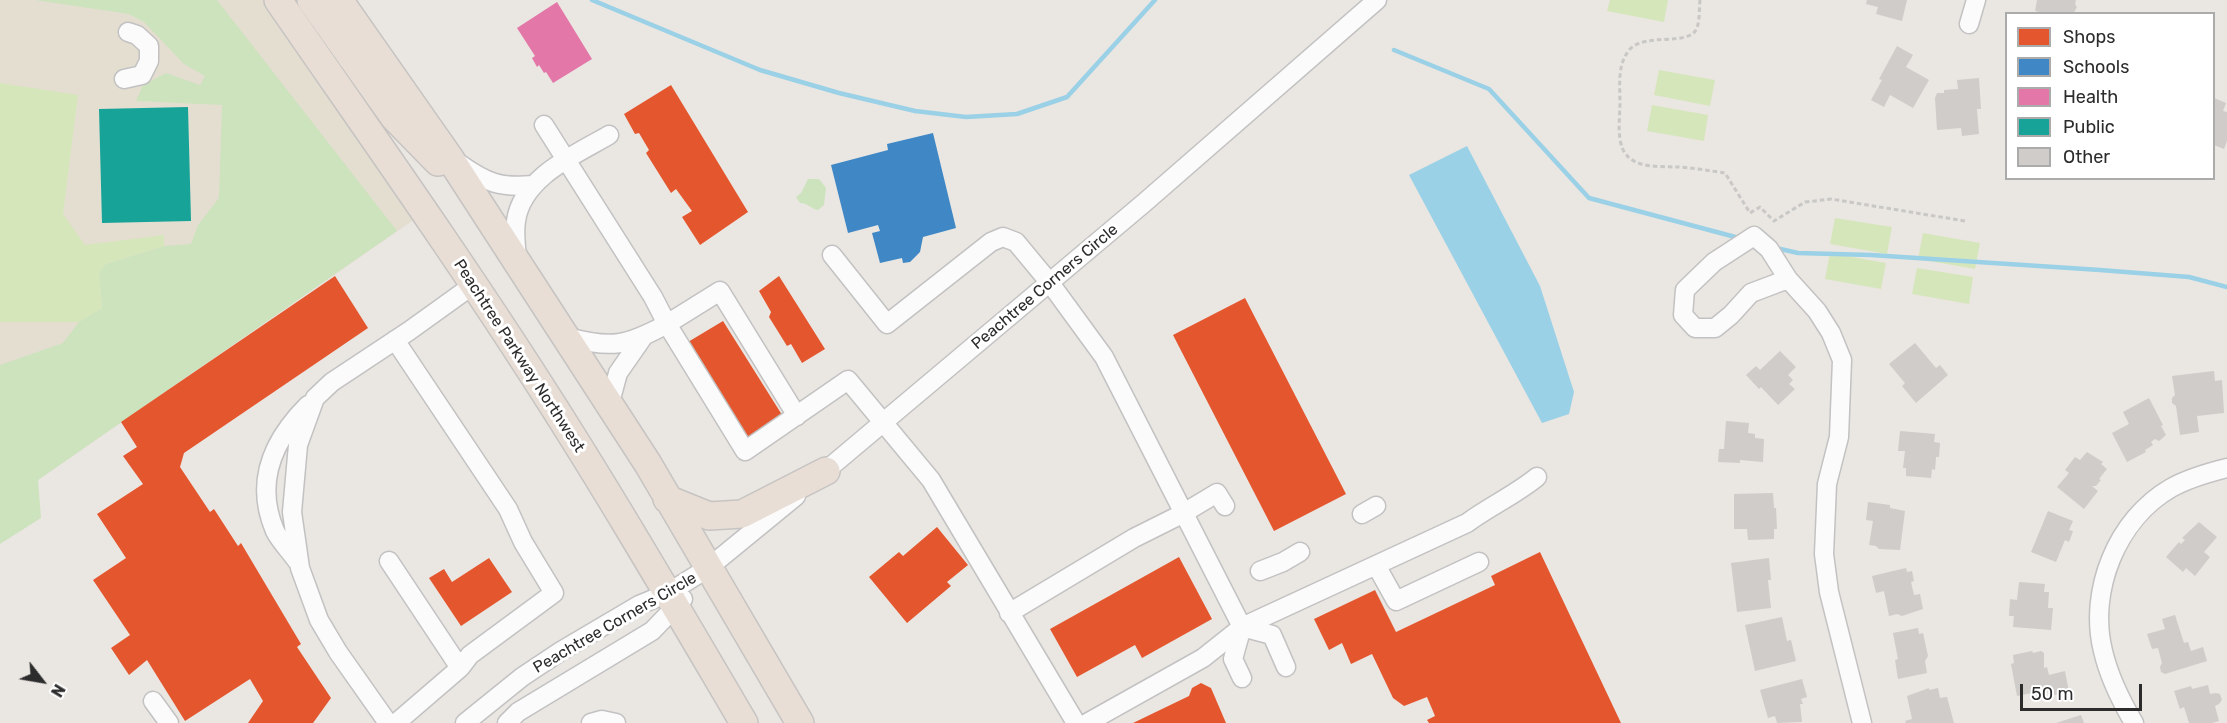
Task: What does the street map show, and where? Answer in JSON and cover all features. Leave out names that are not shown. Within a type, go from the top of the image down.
[{"type":"highway","name":"Peachtree Parkway Northwest","points":[[278,0],[543,389],[744,723]]},
{"type":"highway","points":[[311,0],[394,117],[435,159],[465,182]]},
{"type":"highway","points":[[339,0],[518,260],[648,464],[800,723]]},
{"type":"highway","points":[[667,499],[709,516],[742,514],[826,471]]},
{"type":"street","name":"Peachtree Corners Circle","points":[[507,723],[527,707],[652,631],[672,600],[708,568],[885,423],[1050,283],[1377,0]]},
{"type":"street","points":[[1969,24],[1976,0]]},
{"type":"street","points":[[124,79],[142,75],[149,62],[149,46],[137,35],[128,32]]},
{"type":"street","points":[[544,125],[653,297],[667,324],[745,451],[848,380],[931,480],[1076,723]]},
{"type":"street","points":[[518,260],[515,222],[519,206],[533,185],[567,160],[609,135]]},
{"type":"street","points":[[449,157],[481,180],[510,187],[533,185]]},
{"type":"street","points":[[1788,279],[1751,293],[1731,315],[1715,328],[1695,327],[1683,315],[1685,291],[1714,262],[1754,236],[1768,249],[1788,279],[1817,311],[1831,333],[1842,360],[1839,437],[1827,484],[1824,554],[1829,592],[1862,723]]},
{"type":"street","points":[[832,255],[887,324],[991,242],[1003,237],[1016,242],[1050,283],[1104,357],[1182,514],[1242,627],[1233,659],[1242,678]]},
{"type":"street","points":[[300,565],[276,532],[267,502],[268,469],[277,443],[290,423],[332,382],[473,285]]},
{"type":"street","points":[[567,338],[612,346],[643,337],[720,291],[797,416]]},
{"type":"street","points":[[609,406],[618,373],[643,337]]},
{"type":"street","points":[[395,340],[508,509],[524,542],[554,593],[470,655],[460,668],[396,723]]},
{"type":"street","points":[[315,398],[298,446],[294,477],[292,512],[300,565],[319,620],[338,652],[388,723]]},
{"type":"street","points":[[2134,723],[2111,677],[2102,650],[2101,594],[2109,559],[2143,510],[2170,489],[2199,475],[2227,468]]},
{"type":"street","points":[[1087,723],[1203,658],[1242,627],[1467,523],[1484,510],[1518,493],[1537,477]]},
{"type":"street","points":[[1009,613],[1134,538],[1217,493],[1225,506]]},
{"type":"street","points":[[1260,571],[1300,552]]},
{"type":"street","points":[[389,561],[460,668]]},
{"type":"street","points":[[1376,565],[1396,601],[1479,562]]},
{"type":"street","name":"Peachtree Corners Circle","points":[[465,723],[522,677],[561,651],[639,605],[672,600]]},
{"type":"street","points":[[1242,627],[1272,635],[1286,667]]},
{"type":"street","points":[[153,701],[169,723]]},
{"type":"street","points":[[591,723],[602,720],[616,723]]},
{"type":"path","points":[[1700,0],[1697,29],[1689,37],[1640,42],[1623,60],[1620,72],[1620,139],[1624,151],[1634,161],[1643,166],[1725,173],[1750,213],[1760,207],[1774,221],[1805,202],[1831,199],[1965,221]]},
{"type":"shaded area","points":[[0,0],[279,0],[431,208],[28,487],[0,486]]},
{"type":"green space","points":[[35,0],[217,0],[397,231],[38,480],[41,518],[0,544],[0,365],[63,343],[79,322],[102,308],[99,272],[106,264],[164,246],[191,244],[198,225],[219,198],[222,105],[136,101],[143,85],[166,73],[200,85],[205,76],[184,64],[144,22],[129,14]]},
{"type":"green space","points":[[1610,0],[1668,0],[1664,22],[1607,11]]},
{"type":"green space","points":[[1659,70],[1715,80],[1710,106],[1654,95]]},
{"type":"green space","points":[[0,83],[78,95],[63,214],[85,245],[164,235],[164,246],[106,264],[99,273],[102,308],[79,322],[0,322]]},
{"type":"green space","points":[[1652,105],[1708,115],[1704,141],[1647,131]]},
{"type":"green space","points":[[808,179],[819,179],[826,188],[824,205],[818,210],[800,203],[796,197],[801,193]]},
{"type":"green space","points":[[1835,218],[1892,227],[1887,254],[1830,244]]},
{"type":"green space","points":[[1923,233],[1980,243],[1975,269],[1918,259]]},
{"type":"green space","points":[[1830,253],[1886,263],[1881,289],[1825,279]]},
{"type":"green space","points":[[1917,268],[1973,277],[1969,304],[1912,294]]},
{"type":"water","points":[[1467,146],[1540,286],[1574,392],[1569,414],[1542,423],[1409,175]]},
{"type":"building: Shops","points":[[671,85],[748,212],[700,245],[682,217],[692,211],[676,189],[671,193],[646,153],[649,150],[639,133],[635,134],[624,114]]},
{"type":"building: Shops","points":[[335,276],[368,328],[184,453],[180,467],[210,512],[214,509],[238,546],[241,543],[301,644],[297,647],[331,698],[313,723],[248,723],[263,701],[250,679],[185,721],[147,660],[129,675],[111,648],[130,635],[93,580],[126,558],[97,514],[143,484],[123,456],[137,447],[121,422]]},
{"type":"building: Shops","points":[[779,276],[825,349],[802,363],[791,344],[787,346],[769,317],[771,312],[759,291]]},
{"type":"building: Shops","points":[[1245,298],[1346,494],[1274,531],[1173,335]]},
{"type":"building: Shops","points":[[723,321],[784,418],[746,443],[683,345]]},
{"type":"building: Shops","points":[[937,527],[968,565],[947,582],[951,586],[907,623],[869,577],[899,552],[903,556]]},
{"type":"building: Shops","points":[[1540,552],[1621,723],[1429,723],[1427,720],[1435,716],[1427,697],[1404,706],[1393,698],[1372,654],[1351,664],[1342,643],[1329,650],[1314,619],[1375,590],[1396,632],[1495,585],[1491,576]]},
{"type":"building: Shops","points":[[1179,557],[1212,619],[1142,658],[1135,645],[1077,677],[1050,629]]},
{"type":"building: Shops","points":[[489,558],[512,592],[461,626],[429,578],[444,569],[452,582]]},
{"type":"building: Shops","points":[[1201,683],[1211,688],[1226,723],[1133,723],[1189,696],[1192,688]]},
{"type":"building: Schools","points":[[933,133],[956,228],[923,237],[920,252],[910,262],[903,263],[902,258],[880,263],[872,233],[880,231],[878,225],[848,233],[831,165],[888,150],[887,144]]},
{"type":"building: Health","points":[[557,2],[592,59],[553,83],[539,65],[537,67],[532,58],[535,56],[517,28]]},
{"type":"building: Public","points":[[188,107],[191,221],[102,223],[99,109]]},
{"type":"building: Other","points":[[1867,0],[1907,0],[1902,21],[1876,14],[1878,7],[1866,4]]},
{"type":"building: Other","points":[[2037,0],[2076,0],[2077,7],[2074,12],[2035,11]]},
{"type":"building: Other","points":[[1897,46],[1913,55],[1906,67],[1929,80],[1913,108],[1890,95],[1884,107],[1871,100],[1882,80],[1879,79]]},
{"type":"building: Other","points":[[1979,78],[1981,109],[1977,109],[1979,134],[1962,136],[1961,128],[1937,130],[1935,98],[1937,93],[1958,89],[1957,80]]},
{"type":"building: Other","points":[[2215,98],[2226,103],[2223,111],[2227,112],[2227,141],[2224,149],[2215,145]]},
{"type":"building: Other","points":[[1915,343],[1936,368],[1940,365],[1948,375],[1916,403],[1902,386],[1905,383],[1889,364]]},
{"type":"building: Other","points":[[1780,351],[1796,367],[1788,375],[1793,380],[1789,384],[1795,389],[1778,405],[1746,375],[1756,366],[1760,370]]},
{"type":"building: Other","points":[[2214,371],[2215,381],[2222,380],[2224,413],[2197,416],[2199,432],[2180,435],[2176,406],[2172,403],[2175,395],[2172,376]]},
{"type":"building: Other","points":[[2149,398],[2166,435],[2159,441],[2155,439],[2151,442],[2153,445],[2145,450],[2146,452],[2127,462],[2112,433],[2129,424],[2123,412]]},
{"type":"building: Other","points":[[1726,421],[1749,423],[1748,433],[1755,434],[1755,438],[1764,439],[1763,462],[1740,460],[1740,463],[1718,462],[1719,449],[1724,449]]},
{"type":"building: Other","points":[[1900,431],[1935,434],[1934,442],[1940,443],[1939,457],[1936,457],[1935,470],[1932,469],[1931,478],[1906,476],[1906,468],[1903,468],[1905,451],[1898,451]]},
{"type":"building: Other","points":[[2087,452],[2103,462],[2101,464],[2107,469],[2096,486],[2092,486],[2098,491],[2084,509],[2057,487],[2069,473],[2065,470],[2075,457],[2080,460]]},
{"type":"building: Other","points":[[1773,493],[1777,529],[1774,529],[1774,539],[1748,540],[1747,529],[1734,529],[1734,494]]},
{"type":"building: Other","points":[[1868,502],[1890,505],[1890,508],[1905,511],[1900,550],[1879,549],[1869,545],[1873,521],[1866,520]]},
{"type":"building: Other","points":[[2048,511],[2073,521],[2069,530],[2073,531],[2069,542],[2065,540],[2056,562],[2031,552]]},
{"type":"building: Other","points":[[2199,522],[2217,537],[2204,552],[2210,557],[2195,576],[2186,568],[2183,572],[2166,557],[2179,542],[2181,544],[2185,540],[2182,538]]},
{"type":"building: Other","points":[[1769,558],[1771,580],[1768,580],[1771,608],[1737,612],[1731,563]]},
{"type":"building: Other","points":[[1906,568],[1907,572],[1912,571],[1914,581],[1911,582],[1914,595],[1920,594],[1923,609],[1902,616],[1897,614],[1889,616],[1884,591],[1876,593],[1872,576]]},
{"type":"building: Other","points":[[2019,582],[2045,584],[2044,592],[2049,592],[2048,608],[2053,608],[2051,630],[2013,627],[2014,616],[2009,616],[2010,599],[2017,600]]},
{"type":"building: Other","points":[[2175,615],[2184,643],[2188,642],[2191,651],[2203,647],[2207,661],[2165,674],[2161,672],[2162,663],[2158,648],[2152,649],[2147,634],[2165,629],[2162,619]]},
{"type":"building: Other","points":[[1782,617],[1787,641],[1791,640],[1796,661],[1755,671],[1745,625]]},
{"type":"building: Other","points":[[1918,628],[1919,634],[1923,633],[1928,656],[1925,661],[1927,673],[1898,679],[1895,660],[1898,659],[1893,633]]},
{"type":"building: Other","points":[[2032,651],[2033,653],[2041,651],[2044,653],[2044,668],[2047,667],[2049,675],[2065,671],[2069,692],[2049,696],[2047,690],[2017,696],[2011,664],[2014,663],[2013,655]]},
{"type":"building: Other","points":[[1802,679],[1807,697],[1801,699],[1803,704],[1800,704],[1802,722],[1777,723],[1775,716],[1768,718],[1760,690]]},
{"type":"building: Other","points":[[2208,685],[2210,694],[2220,694],[2222,700],[2215,706],[2219,721],[2189,723],[2184,707],[2180,709],[2174,691],[2191,686],[2192,689]]},
{"type":"building: Other","points":[[1929,688],[1929,690],[1938,688],[1940,698],[1947,697],[1954,723],[1906,723],[1905,721],[1912,719],[1907,696]]},
{"type":"building: Other","points":[[2081,715],[2084,723],[2056,723]]},
{"type":"waterway","points":[[592,0],[760,70],[839,93],[915,111],[966,117],[1017,114],[1067,97],[1155,0]]},
{"type":"waterway","points":[[1394,50],[1489,89],[1589,198],[1739,238]]},
{"type":"waterway","points":[[1776,248],[1798,253],[1871,255],[2189,277],[2227,287]]}]
